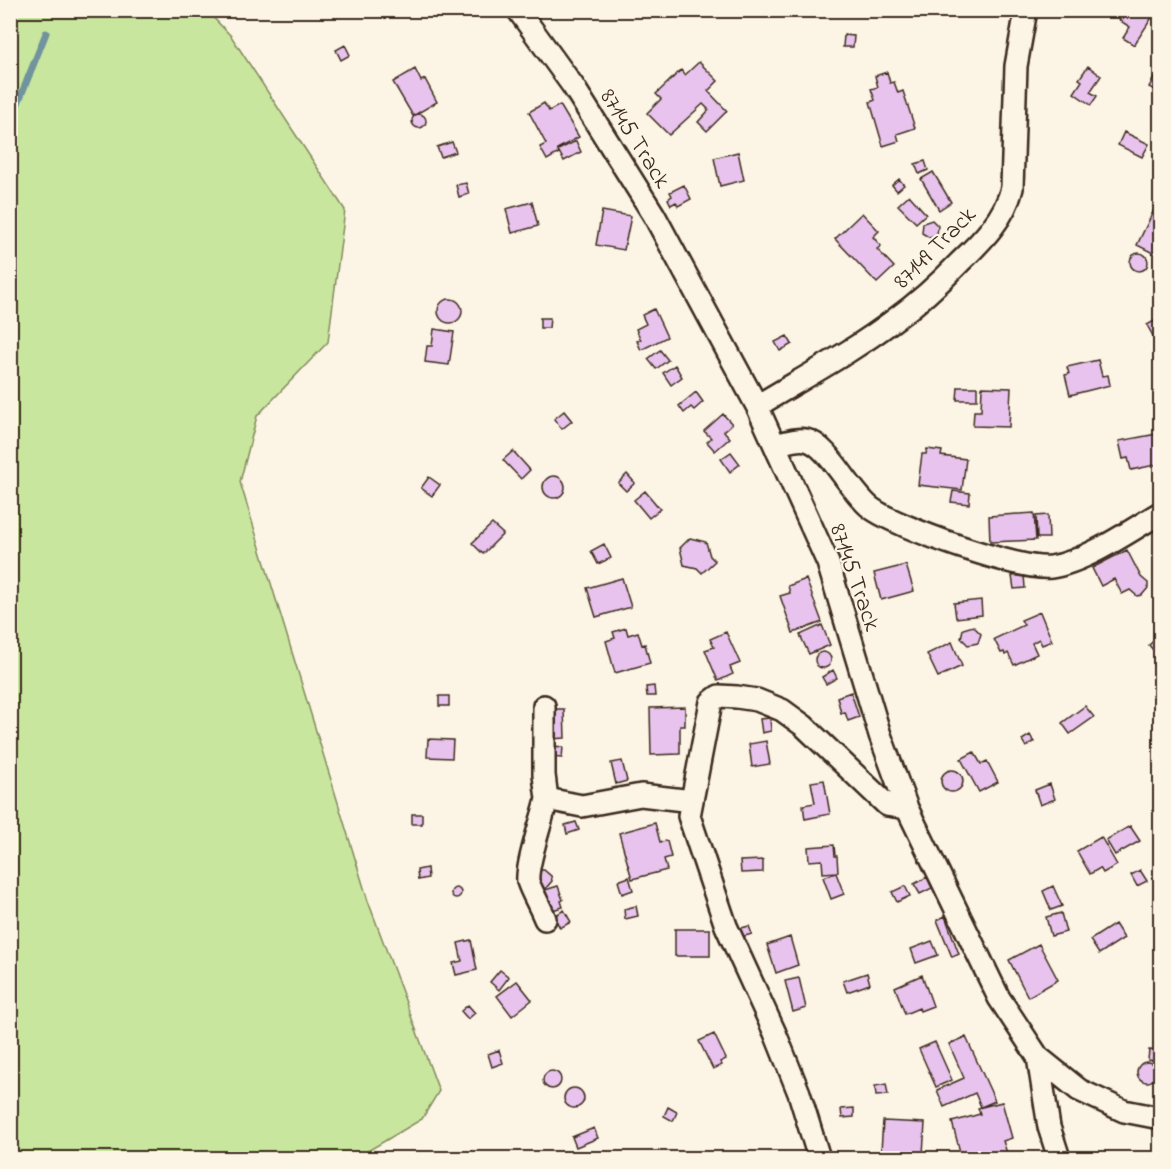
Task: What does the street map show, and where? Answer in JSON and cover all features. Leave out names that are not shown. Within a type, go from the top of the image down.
[{"type":"street","name":"87145 Track","points":[[518,10],[573,86],[654,216],[758,406],[828,563],[880,735],[907,808],[999,998],[1038,1057],[1079,1090],[1124,1111],[1161,1118]]},
{"type":"street","name":"87149 Track","points":[[758,406],[894,321],[942,280],[972,251],[995,224],[1009,199],[1012,188],[1016,66],[1026,10]]},
{"type":"street","points":[[775,445],[798,440],[814,443],[822,448],[860,499],[895,522],[1012,562],[1036,567],[1068,563],[1108,544],[1161,513]]},
{"type":"street","points":[[819,1158],[799,1093],[775,1033],[726,926],[689,816],[709,708],[713,699],[719,696],[757,700],[782,710],[804,726],[887,805],[907,808]]},
{"type":"street","points":[[544,706],[544,775],[548,799],[528,869],[528,883],[545,919]]},
{"type":"street","points":[[548,799],[582,806],[641,795],[692,801]]},
{"type":"street","points":[[1038,1057],[1054,1155]]},
{"type":"green space","points":[[10,11],[207,11],[231,36],[345,210],[328,342],[257,416],[240,482],[368,901],[439,1091],[422,1119],[356,1158],[11,1158]]},
{"type":"building","points":[[1126,10],[1151,10],[1155,13],[1134,45],[1123,38],[1130,27],[1119,20]]},
{"type":"building","points":[[844,35],[854,36],[853,47],[843,47]]},
{"type":"building","points":[[345,45],[350,55],[341,60],[336,50]]},
{"type":"building","points":[[699,62],[718,81],[708,91],[727,111],[707,131],[698,122],[709,110],[703,104],[669,135],[647,113],[661,99],[656,94],[681,70],[685,75]]},
{"type":"building","points":[[1088,66],[1101,76],[1090,92],[1097,96],[1091,105],[1074,93],[1082,81],[1079,79]]},
{"type":"building","points":[[415,69],[421,81],[425,79],[437,102],[413,116],[393,82]]},
{"type":"building","points":[[1158,71],[1160,72],[1160,93],[1149,87]]},
{"type":"building","points":[[887,72],[890,83],[894,82],[898,93],[903,91],[915,128],[897,134],[899,141],[883,146],[870,102],[875,100],[871,89],[878,87],[875,76]]},
{"type":"building","points":[[544,103],[549,111],[560,105],[579,137],[557,149],[559,153],[547,160],[540,147],[546,144],[529,112]]},
{"type":"building","points":[[419,114],[424,116],[426,121],[424,126],[419,128],[414,126],[412,121],[414,116]]},
{"type":"building","points":[[1124,132],[1149,144],[1142,157],[1118,145]]},
{"type":"building","points":[[576,141],[581,152],[564,161],[558,150]]},
{"type":"building","points":[[452,142],[456,152],[441,157],[437,147]]},
{"type":"building","points":[[738,152],[744,180],[720,186],[714,158]]},
{"type":"building","points":[[925,161],[928,170],[919,174],[915,164]]},
{"type":"building","points":[[933,172],[951,202],[939,210],[921,179]]},
{"type":"building","points":[[899,179],[904,185],[897,191],[892,185]]},
{"type":"building","points":[[466,183],[469,194],[459,197],[456,185]]},
{"type":"building","points":[[684,185],[691,199],[678,206],[676,202],[671,205],[668,199],[672,196],[670,192]]},
{"type":"building","points":[[909,195],[926,214],[916,223],[898,205]]},
{"type":"building","points":[[532,202],[538,226],[512,233],[506,209]]},
{"type":"building","points":[[1155,208],[1160,210],[1159,256],[1137,245]]},
{"type":"building","points":[[602,211],[631,216],[624,250],[596,245]]},
{"type":"building","points":[[862,213],[879,231],[873,237],[881,246],[877,249],[894,267],[877,283],[835,239]]},
{"type":"building","points":[[932,220],[938,226],[937,234],[930,238],[922,233],[923,223]]},
{"type":"building","points":[[1139,253],[1145,256],[1148,262],[1145,268],[1139,271],[1133,268],[1130,262],[1133,256]]},
{"type":"building","points":[[450,299],[458,303],[462,311],[458,319],[450,323],[442,319],[438,311],[442,303]]},
{"type":"building","points":[[654,309],[667,337],[641,350],[637,341],[641,340],[636,329],[646,324],[642,315]]},
{"type":"building","points":[[540,318],[550,318],[549,328],[540,328]]},
{"type":"building","points":[[1156,320],[1160,328],[1160,342],[1157,343],[1147,325]]},
{"type":"building","points":[[434,329],[454,332],[449,365],[425,362],[427,346],[432,346]]},
{"type":"building","points":[[787,336],[792,344],[780,351],[775,342]]},
{"type":"building","points":[[660,350],[668,360],[656,369],[648,359]]},
{"type":"building","points":[[1098,360],[1102,376],[1108,375],[1110,385],[1070,395],[1065,375],[1069,374],[1067,367]]},
{"type":"building","points":[[675,365],[682,377],[671,385],[663,373]]},
{"type":"building","points":[[958,387],[977,387],[977,400],[957,400]]},
{"type":"building","points":[[982,387],[1011,388],[1009,427],[973,426],[974,411],[981,411]]},
{"type":"building","points":[[696,392],[703,402],[694,410],[691,407],[684,413],[679,406]]},
{"type":"building","points":[[564,411],[572,421],[562,429],[554,419]]},
{"type":"building","points":[[723,414],[732,424],[724,431],[730,438],[715,451],[707,442],[711,438],[704,431]]},
{"type":"building","points":[[1157,434],[1160,464],[1131,470],[1128,458],[1123,459],[1119,441]]},
{"type":"building","points":[[927,449],[942,451],[941,456],[966,459],[962,490],[918,485],[922,454],[926,454]]},
{"type":"building","points":[[513,451],[530,470],[521,479],[503,460]]},
{"type":"building","points":[[731,452],[740,464],[730,472],[721,459]]},
{"type":"building","points":[[627,474],[635,483],[626,491],[618,483]]},
{"type":"building","points":[[554,476],[564,483],[565,487],[558,497],[554,498],[544,491],[543,487],[550,477]]},
{"type":"building","points":[[429,477],[440,485],[432,496],[421,488]]},
{"type":"building","points":[[645,491],[660,509],[649,518],[634,500]]},
{"type":"building","points":[[953,491],[970,493],[969,504],[951,502]]},
{"type":"building","points":[[1034,513],[1036,540],[990,542],[989,516]]},
{"type":"building","points":[[1048,515],[1049,538],[1037,538],[1036,516]]},
{"type":"building","points":[[492,524],[503,534],[483,554],[472,543]]},
{"type":"building","points":[[690,538],[706,542],[710,556],[715,561],[702,573],[697,568],[684,565],[680,548]]},
{"type":"building","points":[[604,544],[611,558],[598,564],[591,551]]},
{"type":"building","points":[[1127,550],[1141,577],[1148,583],[1148,588],[1142,595],[1137,596],[1130,590],[1122,594],[1114,579],[1101,586],[1092,568]]},
{"type":"building","points":[[906,565],[914,591],[881,600],[874,573]]},
{"type":"building","points":[[1024,575],[1025,588],[1014,589],[1012,576]]},
{"type":"building","points":[[622,578],[631,607],[596,617],[587,588]]},
{"type":"building","points":[[806,579],[822,622],[793,633],[780,596],[790,593],[788,586]]},
{"type":"building","points":[[981,600],[982,615],[956,618],[954,603]]},
{"type":"building","points":[[1040,612],[1052,641],[1042,645],[1039,639],[1032,643],[1037,654],[1014,665],[1008,653],[1005,655],[1004,652],[1001,653],[994,639],[1024,625],[1021,620]]},
{"type":"building","points":[[822,625],[830,645],[809,654],[800,635]]},
{"type":"building","points":[[973,626],[981,634],[978,643],[968,645],[961,638],[963,629]]},
{"type":"building","points":[[626,628],[628,635],[638,632],[642,645],[645,644],[650,663],[615,673],[606,641],[615,638],[613,632]]},
{"type":"building","points":[[726,632],[740,663],[730,667],[733,674],[718,681],[705,650],[714,647],[710,639]]},
{"type":"building","points":[[1160,635],[1160,652],[1157,655],[1149,645]]},
{"type":"building","points":[[952,642],[962,666],[938,677],[927,654]]},
{"type":"building","points":[[820,652],[826,652],[831,660],[829,666],[820,668],[815,663],[815,657]]},
{"type":"building","points":[[833,670],[837,678],[826,684],[822,677]]},
{"type":"building","points":[[654,686],[655,696],[647,696],[646,687]]},
{"type":"building","points":[[851,692],[859,717],[848,721],[845,712],[841,713],[837,697]]},
{"type":"building","points":[[439,696],[449,696],[449,706],[439,706]]},
{"type":"building","points":[[1085,706],[1094,717],[1070,734],[1062,723]]},
{"type":"building","points":[[685,707],[685,726],[680,726],[680,754],[651,755],[650,708]]},
{"type":"building","points":[[550,709],[564,709],[565,738],[550,739]]},
{"type":"building","points":[[770,718],[771,731],[762,733],[760,719]]},
{"type":"building","points":[[1030,735],[1034,742],[1026,747],[1022,740]]},
{"type":"building","points":[[428,739],[453,740],[452,758],[427,757]]},
{"type":"building","points":[[766,741],[770,764],[752,767],[749,744]]},
{"type":"building","points":[[553,746],[563,747],[562,758],[551,757]]},
{"type":"building","points":[[974,752],[981,764],[987,761],[998,782],[979,792],[961,759]]},
{"type":"building","points":[[622,761],[627,781],[616,784],[611,763]]},
{"type":"building","points":[[952,770],[960,773],[963,781],[960,789],[952,792],[944,789],[941,781],[944,773]]},
{"type":"building","points":[[824,780],[830,814],[805,819],[803,805],[815,803],[811,782]]},
{"type":"building","points":[[1050,784],[1055,799],[1040,805],[1035,790]]},
{"type":"building","points":[[412,814],[422,814],[422,824],[412,824]]},
{"type":"building","points":[[576,822],[579,830],[567,834],[565,825]]},
{"type":"building","points":[[655,823],[660,842],[667,841],[671,857],[664,859],[667,870],[632,879],[619,833]]},
{"type":"building","points":[[1130,826],[1140,841],[1115,855],[1106,840]]},
{"type":"building","points":[[1101,837],[1117,865],[1103,873],[1100,868],[1090,874],[1077,851]]},
{"type":"building","points":[[834,845],[838,872],[823,873],[822,860],[809,861],[808,847]]},
{"type":"building","points":[[763,860],[763,872],[741,873],[740,861]]},
{"type":"building","points":[[427,868],[428,878],[418,880],[417,870]]},
{"type":"building","points":[[544,870],[551,876],[552,881],[546,888],[541,889],[535,873]]},
{"type":"building","points":[[1140,870],[1147,881],[1137,886],[1131,875]]},
{"type":"building","points":[[836,873],[844,894],[831,899],[823,877]]},
{"type":"building","points":[[629,877],[633,890],[622,894],[618,881]]},
{"type":"building","points":[[927,877],[932,888],[920,894],[914,884]]},
{"type":"building","points":[[558,886],[563,907],[552,910],[545,890]]},
{"type":"building","points":[[905,886],[910,896],[897,902],[892,892]]},
{"type":"building","points":[[1053,886],[1062,906],[1051,910],[1043,891]]},
{"type":"building","points":[[456,888],[460,889],[460,897],[456,898],[452,897],[451,893],[452,889]]},
{"type":"building","points":[[636,906],[638,916],[625,919],[624,909]]},
{"type":"building","points":[[564,910],[571,922],[560,928],[554,916]]},
{"type":"building","points":[[1061,913],[1066,932],[1051,936],[1046,917]]},
{"type":"building","points":[[945,916],[959,954],[952,957],[937,920]]},
{"type":"building","points":[[1115,924],[1124,938],[1099,954],[1090,940]]},
{"type":"building","points":[[749,926],[752,934],[741,937],[738,929]]},
{"type":"building","points":[[675,929],[710,929],[710,956],[675,956]]},
{"type":"building","points":[[790,937],[798,965],[776,973],[767,945]]},
{"type":"building","points":[[471,940],[477,970],[456,975],[453,963],[462,961],[458,943]]},
{"type":"building","points":[[932,941],[938,955],[916,963],[911,949]]},
{"type":"building","points":[[1039,944],[1058,980],[1028,997],[1009,960]]},
{"type":"building","points":[[500,970],[509,977],[499,990],[490,982]]},
{"type":"building","points":[[867,973],[870,984],[847,992],[843,981]]},
{"type":"building","points":[[922,975],[933,1006],[920,1011],[919,1008],[905,1014],[895,987]]},
{"type":"building","points":[[799,978],[806,1008],[793,1012],[785,981]]},
{"type":"building","points":[[517,981],[532,1000],[512,1016],[497,996]]},
{"type":"building","points":[[468,1005],[475,1013],[468,1019],[461,1011]]},
{"type":"building","points":[[714,1034],[726,1059],[720,1062],[722,1065],[713,1069],[699,1041]]},
{"type":"building","points":[[966,1037],[995,1101],[981,1107],[975,1093],[944,1107],[937,1090],[964,1078],[949,1044]]},
{"type":"building","points":[[935,1042],[952,1080],[936,1087],[919,1049]]},
{"type":"building","points":[[499,1050],[503,1063],[492,1067],[488,1054]]},
{"type":"building","points":[[1149,1050],[1160,1051],[1159,1061],[1148,1060]]},
{"type":"building","points":[[1143,1062],[1151,1062],[1157,1068],[1157,1076],[1151,1082],[1143,1082],[1137,1076],[1137,1068]]},
{"type":"building","points":[[552,1071],[558,1074],[561,1080],[558,1086],[552,1089],[546,1086],[543,1080],[546,1074]]},
{"type":"building","points":[[886,1084],[888,1095],[876,1096],[875,1086]]},
{"type":"building","points":[[570,1088],[578,1088],[584,1094],[584,1102],[578,1108],[570,1108],[564,1102],[564,1094]]},
{"type":"building","points":[[1002,1102],[1012,1138],[1003,1141],[1007,1153],[988,1158],[969,1158],[967,1151],[960,1152],[952,1122],[980,1114],[978,1108]]},
{"type":"building","points":[[668,1107],[677,1112],[673,1121],[664,1116]]},
{"type":"building","points":[[854,1108],[854,1117],[842,1118],[841,1109]]},
{"type":"building","points":[[883,1121],[925,1123],[923,1154],[908,1153],[908,1158],[894,1157],[894,1152],[881,1151]]},
{"type":"building","points":[[594,1128],[598,1138],[576,1147],[572,1137]]},
{"type":"waterway","points":[[10,123],[46,33]]}]
